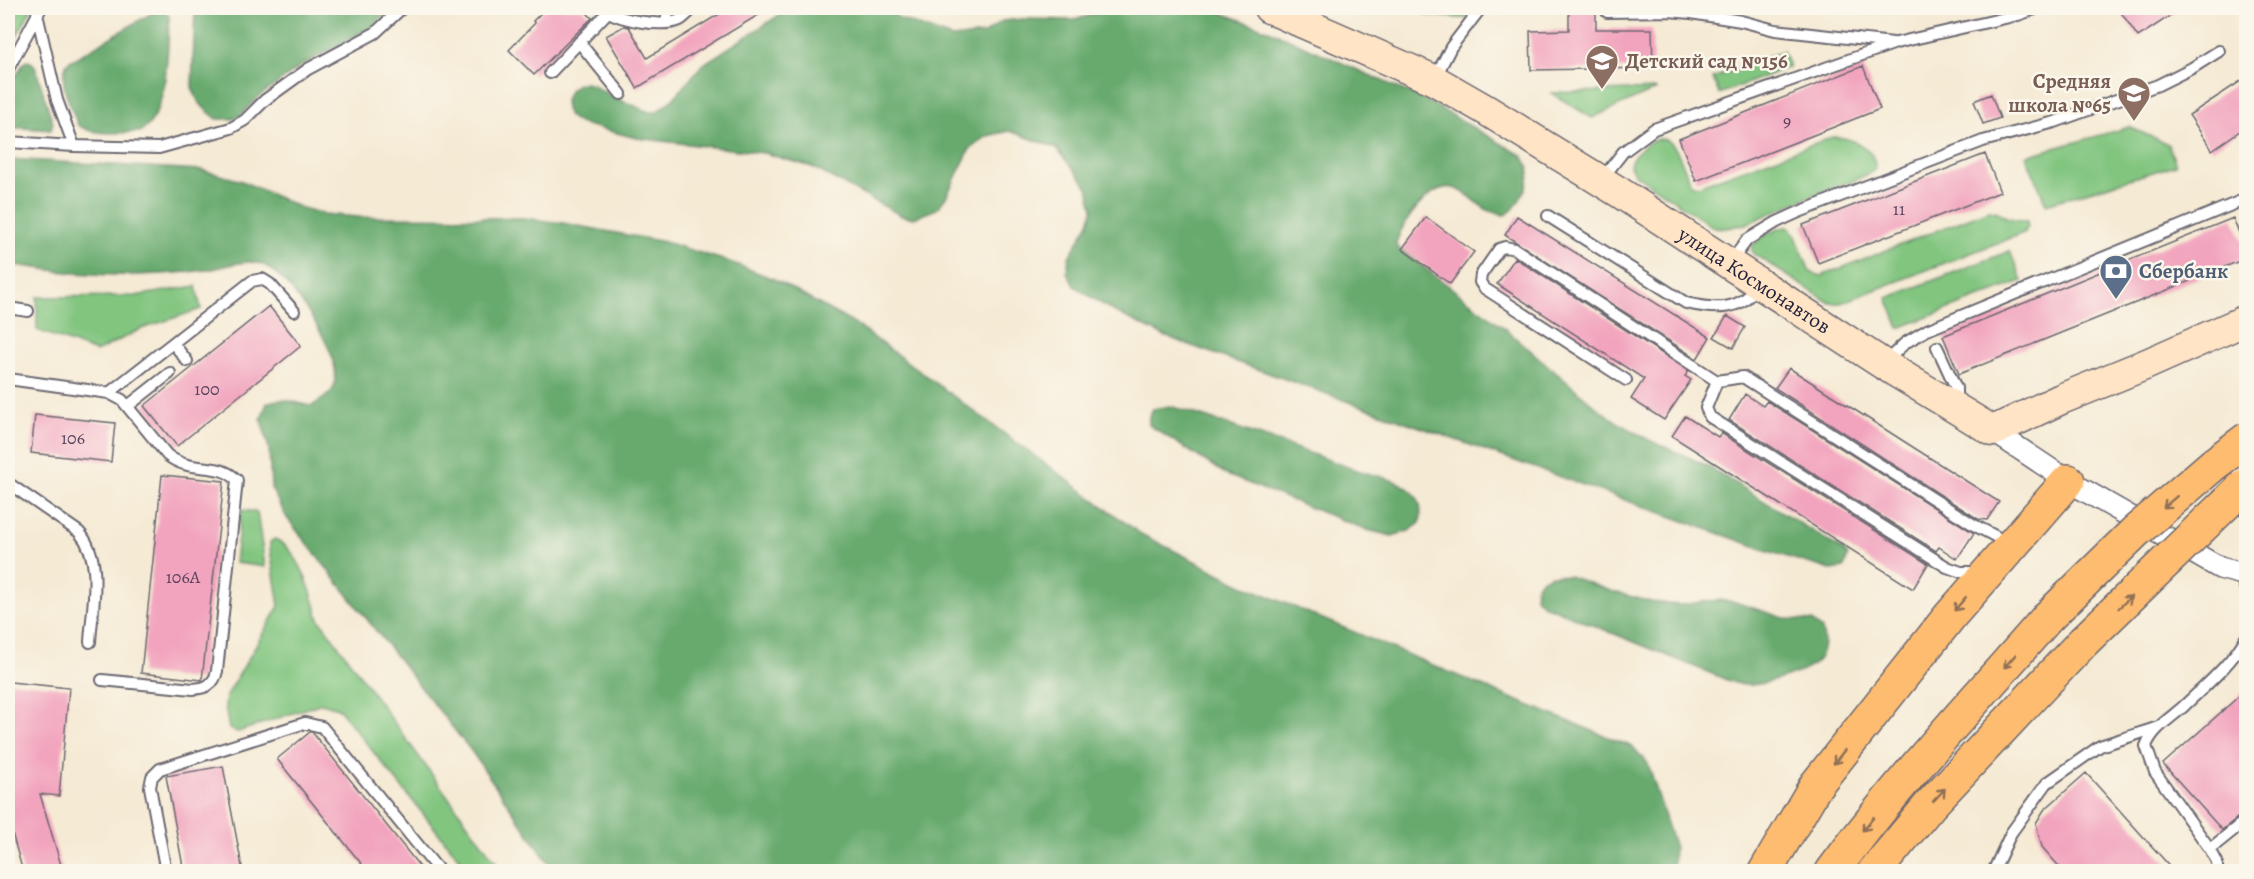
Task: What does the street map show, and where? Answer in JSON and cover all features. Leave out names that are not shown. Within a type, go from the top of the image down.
[{"type":"highway","points":[[1832,872],[1902,783],[2048,616],[2135,532],[2214,464],[2247,440]]},
{"type":"highway","points":[[1765,872],[1773,854],[1816,785],[1950,616],[2068,481]]},
{"type":"highway","points":[[1874,872],[1930,805],[2083,642],[2246,485]]},
{"type":"main road","name":"улица Космонавтов","points":[[1269,8],[1434,80],[1601,180],[1883,364],[1993,431]]},
{"type":"main road","points":[[1993,431],[2061,399],[2247,320]]},
{"type":"street","points":[[1993,431],[2068,481],[2220,568],[2244,578]]},
{"type":"lane","points":[[8,142],[159,148],[231,128],[245,120],[265,100],[309,69],[375,33],[402,8]]},
{"type":"lane","points":[[620,8],[630,19]]},
{"type":"lane","points":[[666,22],[669,8]]},
{"type":"lane","points":[[549,73],[579,42],[605,10],[648,23],[680,20],[694,8]]},
{"type":"lane","points":[[1434,80],[1451,47],[1481,8]]},
{"type":"lane","points":[[1601,180],[1623,152],[1654,129],[1896,43],[2018,15],[2038,8]]},
{"type":"lane","points":[[39,11],[57,100],[74,146]]},
{"type":"lane","points":[[8,69],[39,11]]},
{"type":"lane","points":[[1607,12],[1691,12],[1775,30],[1896,43]]},
{"type":"lane","points":[[579,42],[621,94]]},
{"type":"lane","points":[[1730,263],[1747,240],[1776,222],[1799,212],[1983,141],[2055,122],[2158,85],[2219,51]]},
{"type":"lane","points":[[1883,364],[1905,343],[1927,330],[2247,199]]},
{"type":"lane","points":[[1548,216],[1686,303],[1712,309],[1733,306],[1742,302],[1754,291],[1759,281]]},
{"type":"lane","points":[[1626,380],[1484,288],[1480,282],[1481,275],[1499,249],[1505,247],[1515,249],[1717,381],[1743,377],[1974,525],[2013,545]]},
{"type":"lane","points":[[109,393],[252,281],[262,279],[270,284],[294,311]]},
{"type":"lane","points":[[8,308],[28,311]]},
{"type":"lane","points":[[173,343],[187,361]]},
{"type":"lane","points":[[1937,347],[1956,388],[1955,408]]},
{"type":"lane","points":[[128,406],[170,374]]},
{"type":"lane","points":[[8,380],[109,393],[128,406],[176,462],[186,466],[221,470],[231,474],[237,480],[217,671],[214,680],[205,688],[193,689],[102,680]]},
{"type":"lane","points":[[1717,381],[1706,408],[1710,417],[1947,567],[1961,572],[1976,570],[1986,573]]},
{"type":"lane","points":[[8,483],[79,532],[87,540],[92,551],[94,567],[90,642]]},
{"type":"lane","points":[[2217,872],[2217,862],[2210,849],[2155,772],[2146,746],[2159,727],[2218,673],[2247,638]]},
{"type":"lane","points":[[166,872],[150,787],[152,777],[160,769],[305,723],[322,727],[440,872]]},
{"type":"lane","points":[[1993,872],[2011,833],[2047,783],[2100,746],[2159,727]]},
{"type":"lane","points":[[2210,849],[2247,820]]},
{"type":"green space","points":[[8,8],[32,8],[8,52]]},
{"type":"green space","points":[[195,8],[392,8],[369,29],[304,64],[260,96],[238,117],[217,119],[198,101],[192,87]]},
{"type":"green space","points":[[790,8],[891,8],[898,18],[952,38],[984,34],[1002,21],[1073,20],[1116,8],[1208,8],[1271,31],[1427,101],[1523,156],[1529,167],[1528,181],[1514,208],[1505,215],[1488,210],[1457,189],[1438,190],[1419,205],[1404,225],[1396,244],[1398,248],[1502,326],[1595,406],[1619,423],[1649,440],[1706,465],[1843,550],[1848,556],[1844,568],[1831,570],[1771,552],[1164,336],[1111,310],[1074,286],[1067,272],[1069,257],[1089,223],[1093,209],[1088,187],[1056,148],[1010,131],[987,136],[970,149],[946,197],[937,209],[914,218],[902,216],[812,167],[764,153],[636,138],[579,123],[569,116],[565,100],[569,91],[578,84],[585,83],[649,112],[656,112],[673,99],[702,65]]},
{"type":"green space","points":[[1427,8],[1471,8],[1470,19],[1426,15]]},
{"type":"green space","points":[[157,10],[163,10],[169,15],[167,60],[162,96],[150,124],[140,132],[117,133],[92,131],[78,125],[64,86],[64,70],[67,63]]},
{"type":"green space","points":[[1783,51],[1789,67],[1719,94],[1713,78]]},
{"type":"green space","points":[[27,61],[35,66],[53,123],[51,130],[8,127],[8,88]]},
{"type":"green space","points":[[1657,89],[1592,118],[1551,93]]},
{"type":"green space","points":[[2129,127],[2168,144],[2176,165],[2046,204],[2026,156]]},
{"type":"green space","points":[[1832,137],[1847,139],[1862,145],[1872,156],[1875,163],[1874,171],[1746,224],[1727,228],[1713,227],[1635,174],[1630,166],[1634,156],[1644,146],[1657,139],[1664,139],[1676,149],[1690,184],[1698,186]]},
{"type":"green space","points":[[8,159],[202,170],[242,181],[299,207],[324,214],[359,217],[523,218],[563,223],[665,242],[733,263],[774,279],[858,326],[1141,534],[1240,584],[1633,747],[1648,764],[1659,798],[1674,845],[1673,871],[554,871],[472,752],[287,518],[271,488],[269,449],[261,419],[267,403],[283,400],[311,406],[330,393],[336,376],[333,360],[322,335],[293,291],[271,270],[255,262],[191,272],[125,275],[75,273],[8,264]]},
{"type":"green space","points":[[1989,210],[2008,218],[2027,221],[2028,227],[2023,233],[1841,303],[1830,303],[1752,253],[1753,245],[1761,238],[1775,230],[1788,227],[1795,234],[1810,272],[1821,276]]},
{"type":"green space","points":[[2010,251],[2022,281],[1899,328],[1887,298]]},
{"type":"green space","points":[[196,286],[201,309],[141,329],[96,352],[37,330],[37,297],[135,296]]},
{"type":"green space","points":[[1170,406],[1397,482],[1410,490],[1419,501],[1420,523],[1409,531],[1392,536],[1367,530],[1227,475],[1149,425],[1149,416],[1153,409]]},
{"type":"green space","points":[[241,510],[257,512],[265,567],[235,563]]},
{"type":"green space","points":[[274,539],[283,544],[298,562],[309,586],[319,619],[502,871],[469,871],[338,708],[322,703],[238,732],[229,729],[225,706],[226,697],[279,606],[270,549],[270,542]]},
{"type":"green space","points":[[1552,575],[1569,576],[1614,592],[1652,602],[1680,605],[1718,600],[1735,602],[1787,619],[1812,621],[1822,629],[1823,650],[1820,658],[1814,664],[1799,673],[1758,684],[1736,683],[1544,605],[1535,597],[1536,588],[1541,580]]},
{"type":"building","points":[[546,8],[582,8],[592,18],[534,75],[509,50]]},
{"type":"building","points":[[729,8],[770,8],[637,88],[606,36],[624,26],[629,27],[647,58]]},
{"type":"building","points":[[1569,8],[1596,8],[1596,29],[1652,29],[1653,68],[1531,70],[1530,31],[1569,30]]},
{"type":"building","points":[[2118,8],[2182,8],[2138,37]]},
{"type":"building","points":[[1863,66],[1880,109],[1696,181],[1679,139]]},
{"type":"building","points":[[2247,77],[2247,126],[2212,150],[2189,115]]},
{"type":"building","points":[[1991,94],[2000,118],[1983,124],[1974,101]]},
{"type":"building","points":[[1985,154],[2000,192],[1818,263],[1803,225]]},
{"type":"building","points":[[1517,216],[1710,337],[1697,359],[1505,235]]},
{"type":"building","points":[[1426,217],[1474,252],[1450,284],[1402,249]]},
{"type":"building","points":[[2233,218],[2247,252],[2247,258],[1959,374],[1943,336]]},
{"type":"building","points":[[1515,258],[1689,371],[1685,376],[1691,380],[1664,420],[1631,399],[1644,379],[1497,284]]},
{"type":"building","points":[[269,306],[301,346],[177,446],[144,406]]},
{"type":"building","points":[[1727,316],[1745,327],[1733,348],[1714,337]]},
{"type":"building","points":[[1789,368],[1999,502],[1987,520],[1978,519],[1775,388]]},
{"type":"building","points":[[1745,394],[1763,406],[1767,401],[1974,533],[1957,559],[1939,547],[1936,551],[1729,420]]},
{"type":"building","points":[[35,415],[115,423],[111,462],[31,453]]},
{"type":"building","points":[[1685,416],[1718,437],[1721,433],[1928,564],[1913,589],[1672,436]]},
{"type":"building","points":[[162,475],[224,481],[202,680],[141,673]]},
{"type":"building","points":[[10,682],[69,688],[59,796],[40,794],[63,872],[23,872],[8,819]]},
{"type":"building","points":[[2247,689],[2247,810],[2222,830],[2163,764]]},
{"type":"building","points":[[310,732],[424,872],[368,872],[277,759]]},
{"type":"building","points":[[223,766],[243,872],[184,872],[166,776]]},
{"type":"building","points":[[2086,773],[2175,872],[2064,872],[2042,847],[2036,823],[2044,810]]},
{"type":"place","name":"Детский сад №156","points":[[1602,90]]},
{"type":"place","name":"Средняя школа №65","points":[[2134,122]]},
{"type":"place","name":"Сбербанк","points":[[2116,300]]}]
